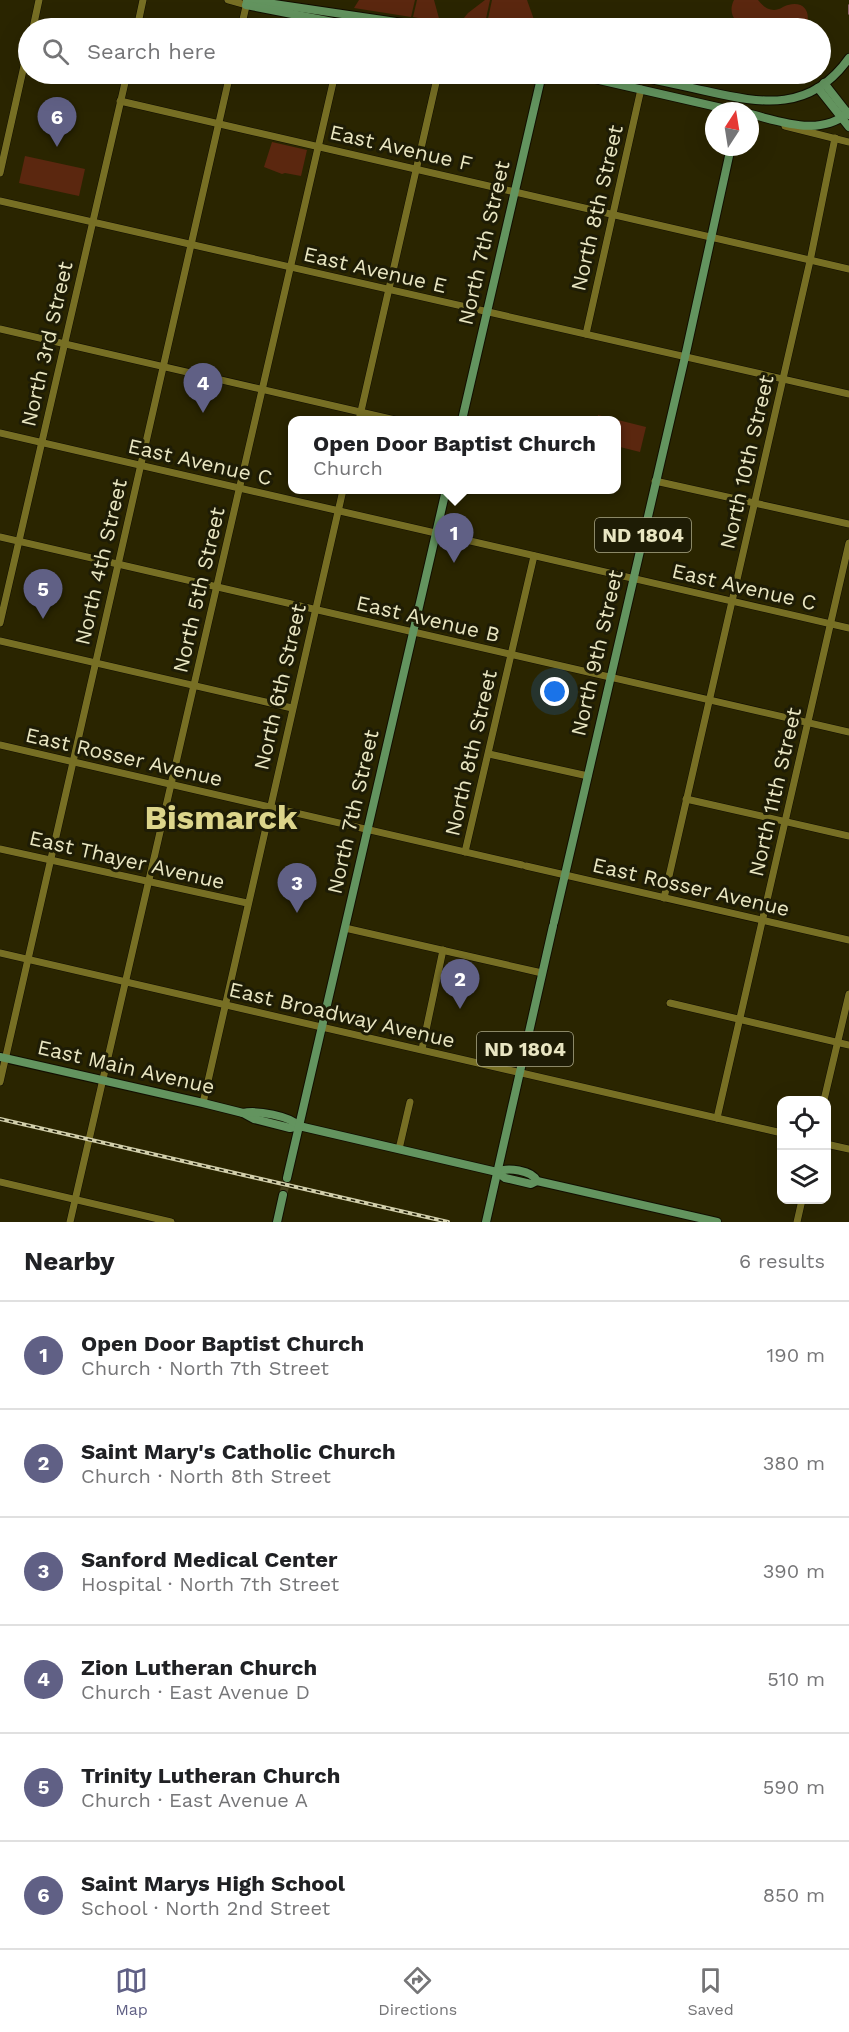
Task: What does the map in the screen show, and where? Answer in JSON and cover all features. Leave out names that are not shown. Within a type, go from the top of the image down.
[{"type":"main road","points":[[246,1],[311,18]]},
{"type":"main road","points":[[246,1],[366,18]]},
{"type":"main road","points":[[831,78],[849,58]]},
{"type":"main road","name":"North 7th Street","points":[[463,416],[540,84]]},
{"type":"main road","points":[[618,84],[705,104]]},
{"type":"main road","points":[[673,84],[752,101],[772,102],[798,97],[823,84]]},
{"type":"main road","points":[[821,86],[847,114],[849,127]]},
{"type":"main road","points":[[713,93],[729,102]]},
{"type":"main road","points":[[759,116],[798,125],[819,126],[834,122],[847,114]]},
{"type":"main road","name":"North 9th Street","points":[[497,1172],[685,357],[729,156]]},
{"type":"main road","name":"North 7th Street","points":[[287,1178],[445,494]]},
{"type":"main road","name":"East Main Avenue","points":[[3,1057],[243,1113],[254,1112],[292,1120],[299,1126],[497,1172],[513,1180],[531,1184],[537,1180],[717,1222]]},
{"type":"main road","name":"ND 1804","points":[[486,1222],[497,1172]]},
{"type":"main road","points":[[277,1222],[283,1195]]},
{"type":"street","points":[[35,18],[39,0]]},
{"type":"street","points":[[139,18],[143,0]]},
{"type":"street","points":[[228,0],[246,1],[242,18]]},
{"type":"street","points":[[0,172],[20,84]]},
{"type":"street","name":"North 3rd Street","points":[[0,623],[124,84]]},
{"type":"street","name":"North 4th Street","points":[[0,1082],[3,1057],[29,960],[49,859],[228,84]]},
{"type":"street","name":"North 5th Street","points":[[70,1222],[333,84]]},
{"type":"street","points":[[359,416],[436,84]]},
{"type":"street","name":"North 8th Street","points":[[586,334],[641,89]]},
{"type":"street","name":"East Avenue F","points":[[120,101],[849,269]]},
{"type":"street","points":[[759,117],[849,142]]},
{"type":"street","name":"North 10th Street","points":[[664,898],[810,261],[835,138]]},
{"type":"street","name":"East Avenue E","points":[[0,201],[849,394]]},
{"type":"street","points":[[0,329],[377,416]]},
{"type":"street","name":"East Avenue C","points":[[0,433],[849,628]]},
{"type":"street","points":[[655,481],[849,524]]},
{"type":"street","name":"North 6th Street","points":[[202,1103],[342,494]]},
{"type":"street","name":"East Avenue B","points":[[0,537],[849,732]]},
{"type":"street","name":"North 11th Street","points":[[717,1118],[849,543]]},
{"type":"street","name":"North 8th Street","points":[[465,852],[534,556]]},
{"type":"street","points":[[0,641],[292,708]]},
{"type":"street","name":"East Rosser Avenue","points":[[0,745],[849,940]]},
{"type":"street","points":[[489,754],[588,776]]},
{"type":"street","points":[[686,799],[849,836]]},
{"type":"street","name":"East Thayer Avenue","points":[[0,849],[247,903]]},
{"type":"street","points":[[345,928],[542,973]]},
{"type":"street","points":[[422,1049],[443,950]]},
{"type":"street","name":"East Broadway Avenue","points":[[0,953],[777,1132]]},
{"type":"street","points":[[825,1096],[849,994]]},
{"type":"street","points":[[670,1003],[849,1045]]},
{"type":"street","points":[[399,1149],[410,1102]]},
{"type":"street","points":[[831,1145],[849,1149]]},
{"type":"street","points":[[0,1182],[171,1222]]},
{"type":"street","points":[[797,1222],[801,1204]]},
{"type":"shaded area","points":[[359,0],[415,0],[411,17],[354,8]]},
{"type":"shaded area","points":[[417,0],[434,0],[439,18],[413,17]]},
{"type":"shaded area","points":[[485,0],[490,0],[486,18],[464,18]]},
{"type":"shaded area","points":[[492,0],[527,0],[533,18],[488,18]]},
{"type":"shaded area","points":[[734,0],[758,0],[767,8],[774,10],[794,4],[806,10],[808,18],[734,18],[732,4]]},
{"type":"shaded area","points":[[272,142],[307,150],[301,176],[282,174],[264,167]]},
{"type":"shaded area","points":[[25,156],[85,169],[79,196],[19,183]]},
{"type":"shaded area","points":[[621,421],[646,427],[640,452],[621,447]]},
{"type":"waterway","points":[[849,5],[849,14]]},
{"type":"tunnel","points":[[283,1195],[287,1178]]},
{"type":"railway","points":[[0,1119],[448,1222]]},
{"type":"place","name":"Saint Marys High School","points":[[57,147]]},
{"type":"place","name":"Zion Lutheran Church","points":[[203,413]]},
{"type":"place","name":"Open Door Baptist Church","points":[[454,563]]},
{"type":"place","name":"Trinity Lutheran Church","points":[[43,619]]},
{"type":"place","name":"Sanford Medical Center","points":[[297,913]]},
{"type":"place","name":"Saint Mary's Catholic Church","points":[[460,1009]]},
{"type":"district","name":"Bismarck","points":[[221,817]]}]
